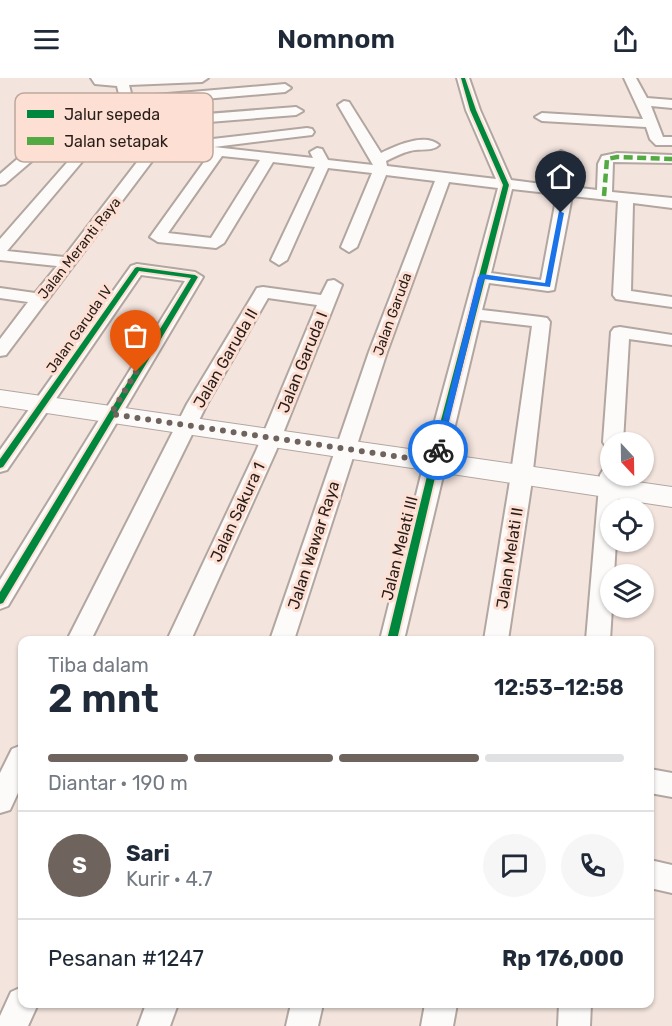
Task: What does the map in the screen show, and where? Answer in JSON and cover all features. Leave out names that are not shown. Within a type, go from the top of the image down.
[{"type":"main road","points":[[0,398],[521,475],[600,480]]},
{"type":"main road","points":[[629,486],[672,497]]},
{"type":"street","points":[[97,78],[99,81],[202,78]]},
{"type":"street","points":[[463,78],[477,121],[506,184]]},
{"type":"street","points":[[630,78],[659,141],[672,141]]},
{"type":"street","points":[[196,93],[282,83],[323,164]]},
{"type":"street","points":[[643,102],[672,104]]},
{"type":"street","points":[[344,105],[380,165]]},
{"type":"street","points":[[213,118],[296,111]]},
{"type":"street","points":[[542,117],[650,123]]},
{"type":"street","points":[[213,143],[307,132]]},
{"type":"street","points":[[349,247],[380,165],[409,146],[432,145]]},
{"type":"street","points":[[213,151],[323,164],[380,165],[443,179],[506,184],[672,204]]},
{"type":"street","points":[[213,160],[219,152]]},
{"type":"street","points":[[482,277],[548,286],[565,191],[561,155]]},
{"type":"street","points":[[604,196],[607,159],[617,156],[672,159]]},
{"type":"street","points":[[212,162],[159,237],[216,243],[269,157]]},
{"type":"street","points":[[0,181],[22,162]]},
{"type":"street","points":[[0,249],[74,162]]},
{"type":"street","name":"Jalan Meranti Raya","points":[[3,343],[40,299],[146,162]]},
{"type":"street","points":[[279,260],[323,164]]},
{"type":"street","name":"Jalan Garuda","points":[[344,448],[399,284],[443,179]]},
{"type":"street","name":"Jalan Melati III","points":[[393,636],[506,184]]},
{"type":"street","points":[[626,198],[622,295],[672,302]]},
{"type":"street","points":[[0,255],[68,262]]},
{"type":"street","name":"Jalan Garuda IV","points":[[0,465],[137,269],[195,277],[111,414]]},
{"type":"street","name":"Jalan Garuda II","points":[[81,636],[197,404],[263,292],[330,293]]},
{"type":"street","points":[[0,293],[40,299]]},
{"type":"street","name":"Jalan Garuda I","points":[[271,438],[330,293]]},
{"type":"street","name":"Jalan Melati II","points":[[472,314],[541,322],[497,636]]},
{"type":"street","points":[[614,432],[620,332],[672,340]]},
{"type":"street","points":[[0,600],[111,414]]},
{"type":"street","name":"Jalan Sakura 1","points":[[181,636],[271,438]]},
{"type":"street","name":"Jalan Wawar Raya","points":[[283,636],[344,448]]},
{"type":"street","points":[[598,636],[610,486]]},
{"type":"street","points":[[0,801],[18,765]]},
{"type":"street","points":[[654,782],[672,785]]},
{"type":"street","points":[[654,875],[672,879]]},
{"type":"street","points":[[12,1026],[20,1008]]},
{"type":"street","points":[[154,1026],[161,1008]]},
{"type":"street","points":[[302,1026],[306,1008]]},
{"type":"street","points":[[437,1026],[440,1008]]},
{"type":"street","points":[[574,1026],[575,1008]]},
{"type":"marked path","points":[[604,196],[607,159],[617,157],[672,159]]},
{"type":"cycle path","points":[[393,636],[440,439],[506,185],[473,110],[463,78]]},
{"type":"cycle path","points":[[0,465],[137,269],[195,277],[0,600]]},
{"type":"way so far","points":[[136,372],[111,414],[435,462],[438,450]]},
{"type":"route","points":[[438,450],[482,277],[548,286],[561,213]]}]
